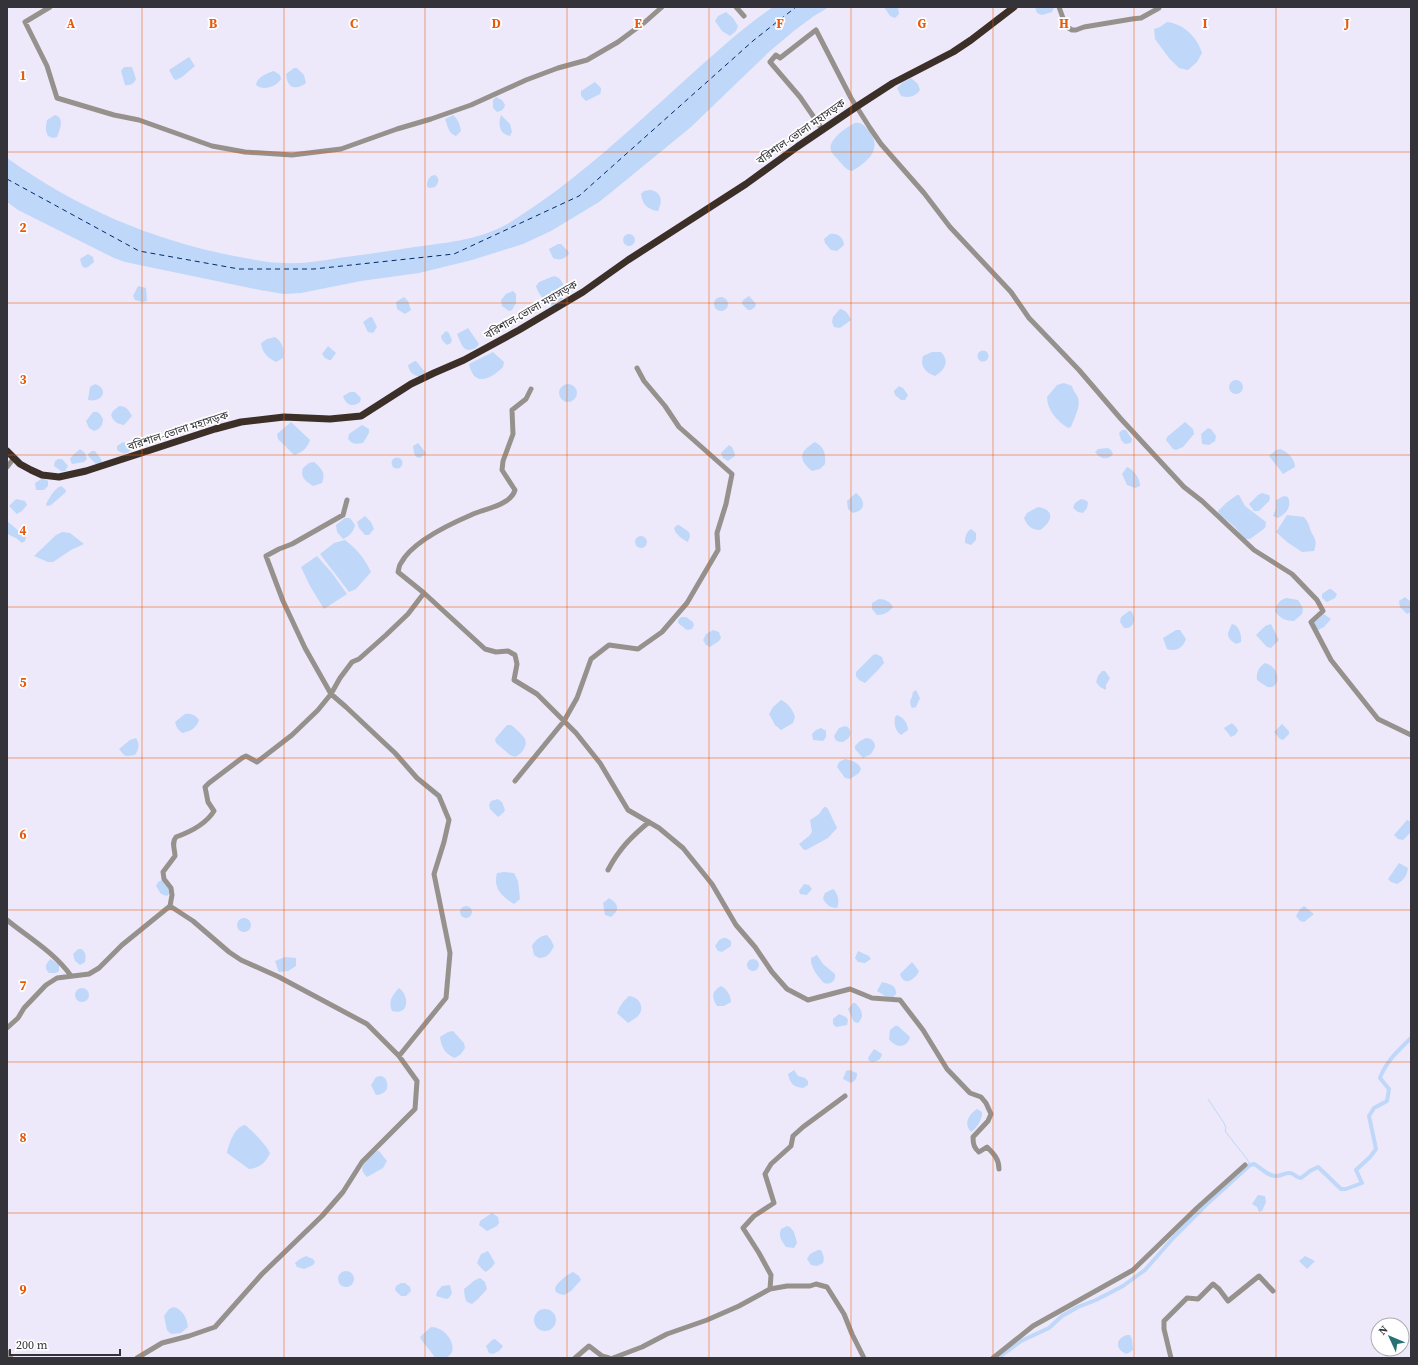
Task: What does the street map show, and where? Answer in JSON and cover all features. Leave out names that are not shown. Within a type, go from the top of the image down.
[{"type":"highway","name":"বরিশাল-ভোলা মহাসড়ক","points":[[7,451],[20,464],[42,475],[59,477],[86,471],[241,422],[284,417],[330,419],[361,416],[411,384],[464,360],[519,330],[583,292],[628,260],[746,184],[856,107],[893,83],[952,52],[971,40],[1014,7]]},
{"type":"street","points":[[50,7],[25,22],[47,66],[57,98],[114,115],[139,120],[212,146],[245,152],[292,155],[341,149],[471,105],[526,80],[558,68],[588,60],[618,42],[662,7]]},
{"type":"street","points":[[736,7],[744,16]]},
{"type":"street","points":[[1059,7],[1062,18],[1067,27],[1072,30],[1132,18],[1141,18],[1159,7]]},
{"type":"street","points":[[822,130],[800,97],[770,62],[776,55],[780,59],[815,30],[856,107],[881,144],[924,193],[950,227],[1002,282],[1015,297],[1029,318],[1079,370],[1120,419],[1184,487],[1202,501],[1263,556],[1292,574],[1317,600],[1323,611],[1311,622],[1331,660],[1378,719],[1411,735]]},
{"type":"street","points":[[515,781],[564,721],[577,698],[591,659],[609,645],[638,649],[662,632],[686,603],[718,550],[717,533],[726,504],[732,474],[679,427],[665,406],[644,381],[637,368]]},
{"type":"street","points":[[531,389],[526,399],[512,410],[514,434],[503,461],[502,470],[515,490],[514,494],[499,505],[473,514],[425,539],[415,547],[401,563],[398,572],[424,593],[486,649],[496,652],[508,651],[515,655],[517,664],[514,680],[537,694],[576,733],[600,763],[628,810],[659,828],[683,848],[712,884],[736,925],[787,989],[808,1000],[850,989],[872,998],[900,1000],[923,1030],[947,1069],[970,1093],[981,1097],[986,1103],[991,1114],[988,1120],[973,1137],[973,1144],[974,1148],[979,1152],[987,1147],[999,1162],[999,1169]]},
{"type":"street","points":[[7,467],[14,458]]},
{"type":"street","points":[[347,500],[343,515],[292,544],[266,556],[283,601],[305,648],[331,694],[394,753],[417,778],[438,796],[448,820],[444,842],[434,874],[450,953],[446,998],[400,1056]]},
{"type":"street","points":[[7,1028],[18,1018],[24,1008],[46,984],[56,978],[89,974],[99,968],[122,945],[170,906],[172,895],[171,888],[164,879],[163,872],[175,856],[173,840],[176,837],[201,825],[214,811],[206,795],[205,788],[209,783],[246,756],[257,762],[300,728],[331,694],[340,678],[352,662],[359,659],[408,614],[424,593]]},
{"type":"street","points":[[608,870],[618,852],[635,833],[649,822]]},
{"type":"street","points":[[137,1358],[162,1343],[189,1336],[215,1326],[262,1274],[322,1216],[343,1192],[362,1162],[415,1109],[417,1082],[400,1056],[367,1024],[279,977],[241,960],[229,952],[193,921],[170,906]]},
{"type":"street","points":[[7,920],[65,968],[72,976]]},
{"type":"street","points":[[770,1289],[771,1275],[743,1228],[754,1216],[774,1203],[766,1174],[770,1164],[791,1146],[793,1136],[845,1096]]},
{"type":"street","points":[[993,1358],[1033,1326],[1133,1270],[1197,1208],[1245,1165]]},
{"type":"street","points":[[1171,1358],[1164,1329],[1164,1321],[1187,1298],[1198,1299],[1213,1284],[1228,1301],[1259,1276],[1273,1291]]},
{"type":"street","points":[[614,1358],[642,1347],[667,1334],[707,1320],[740,1306],[770,1289],[787,1286],[810,1286],[816,1284],[827,1287],[844,1314],[864,1358]]},
{"type":"street","points":[[575,1358],[589,1346],[602,1356],[609,1358]]},
{"type":"street","points":[[7,1352],[11,1358]]},
{"type":"water","points":[[773,7],[829,7],[795,30],[770,51],[691,127],[599,202],[551,231],[523,244],[472,260],[419,273],[361,281],[301,293],[284,294],[125,262],[114,258],[18,210],[7,202],[7,158],[60,192],[115,219],[174,241],[253,260],[280,263],[312,262],[473,238],[509,223],[534,207],[582,171],[733,38]]},
{"type":"water","points":[[884,7],[898,7],[899,14],[895,18],[890,16]]},
{"type":"water","points":[[1035,7],[1054,8],[1052,12],[1042,15],[1037,13]]},
{"type":"water","points":[[726,12],[733,18],[738,26],[736,31],[730,36],[722,31],[715,21],[718,16]]},
{"type":"water","points":[[1167,22],[1184,28],[1189,32],[1200,47],[1202,53],[1197,62],[1188,70],[1179,68],[1169,58],[1155,39],[1154,29]]},
{"type":"water","points":[[189,57],[195,66],[182,77],[176,80],[174,79],[169,70]]},
{"type":"water","points":[[124,67],[132,67],[136,79],[130,85],[125,85],[121,71]]},
{"type":"water","points":[[294,68],[297,68],[304,75],[306,83],[298,87],[292,87],[287,79],[286,74]]},
{"type":"water","points":[[274,71],[280,75],[281,79],[279,82],[266,88],[256,85],[258,80],[265,74]]},
{"type":"water","points":[[911,78],[918,84],[920,90],[912,96],[901,96],[897,88]]},
{"type":"water","points":[[595,82],[601,88],[600,94],[586,101],[581,96],[581,91]]},
{"type":"water","points":[[496,97],[502,100],[505,105],[502,110],[497,112],[493,108],[493,100]]},
{"type":"water","points":[[55,115],[60,119],[61,124],[57,137],[53,138],[48,136],[46,126],[47,120]]},
{"type":"water","points":[[453,115],[458,122],[461,131],[456,136],[450,131],[445,119]]},
{"type":"water","points":[[501,115],[510,124],[512,132],[510,136],[506,135],[500,128]]},
{"type":"water","points":[[855,123],[862,124],[868,130],[873,137],[874,149],[872,154],[864,163],[852,171],[846,168],[839,161],[831,151],[831,147],[838,134]]},
{"type":"water","points":[[435,175],[438,179],[437,184],[435,187],[429,188],[427,186],[428,180],[431,176]]},
{"type":"water","points":[[651,190],[658,193],[660,196],[661,201],[658,211],[648,208],[644,204],[642,198],[641,194],[644,191]]},
{"type":"water","points":[[629,234],[633,236],[635,240],[633,244],[629,246],[625,244],[623,240],[625,236]]},
{"type":"water","points":[[830,234],[838,235],[843,240],[844,245],[837,251],[831,250],[825,243],[824,239]]},
{"type":"water","points":[[561,244],[569,254],[564,258],[555,259],[553,258],[549,249]]},
{"type":"water","points":[[88,254],[93,257],[94,262],[85,268],[82,266],[80,259]]},
{"type":"water","points":[[554,276],[560,279],[566,290],[561,301],[552,306],[542,298],[536,286],[539,282]]},
{"type":"water","points":[[138,286],[146,288],[147,301],[143,302],[135,300],[133,296]]},
{"type":"water","points":[[513,291],[516,294],[516,303],[512,310],[509,311],[502,306],[501,300],[506,294]]},
{"type":"water","points":[[749,296],[756,304],[751,310],[748,310],[742,304],[743,300]]},
{"type":"water","points":[[404,297],[408,301],[411,310],[405,314],[397,309],[396,302]]},
{"type":"water","points":[[721,297],[726,299],[728,304],[726,309],[721,311],[716,309],[714,304],[716,299]]},
{"type":"water","points":[[840,309],[847,313],[851,320],[840,328],[834,327],[832,322],[833,317]]},
{"type":"water","points":[[372,317],[377,327],[373,333],[368,332],[363,322]]},
{"type":"water","points":[[468,328],[479,344],[472,350],[466,349],[462,345],[457,334]]},
{"type":"water","points":[[446,331],[449,333],[452,340],[451,343],[447,345],[442,340],[441,336]]},
{"type":"water","points":[[275,337],[280,341],[283,351],[283,358],[276,362],[266,355],[261,343],[267,339]]},
{"type":"water","points":[[328,346],[336,353],[331,360],[325,358],[322,354]]},
{"type":"water","points":[[983,350],[987,352],[989,356],[987,360],[983,362],[979,360],[977,356],[979,352]]},
{"type":"water","points":[[493,352],[504,362],[503,367],[488,378],[479,379],[471,372],[469,364]]},
{"type":"water","points":[[932,352],[941,352],[944,355],[946,362],[944,368],[935,376],[926,371],[922,363],[923,356]]},
{"type":"water","points":[[415,361],[425,372],[422,376],[415,375],[410,370],[408,365]]},
{"type":"water","points":[[1233,380],[1239,380],[1243,384],[1243,390],[1239,394],[1233,394],[1229,390],[1229,384]]},
{"type":"water","points":[[1064,383],[1072,386],[1079,401],[1078,409],[1071,427],[1068,428],[1053,415],[1047,402],[1047,397],[1057,385]]},
{"type":"water","points":[[95,384],[100,386],[102,389],[102,395],[100,398],[88,400],[90,387]]},
{"type":"water","points":[[568,384],[574,387],[577,393],[574,399],[568,402],[562,399],[559,393],[562,387]]},
{"type":"water","points":[[899,386],[903,388],[908,395],[905,400],[901,400],[895,395],[894,391]]},
{"type":"water","points":[[350,392],[355,392],[361,398],[360,402],[350,405],[346,402],[343,396]]},
{"type":"water","points":[[119,406],[127,409],[132,416],[124,425],[116,422],[111,415]]},
{"type":"water","points":[[93,412],[98,412],[103,419],[101,426],[94,431],[89,428],[86,421]]},
{"type":"water","points":[[291,422],[310,440],[308,445],[300,453],[294,455],[278,439],[277,434]]},
{"type":"water","points":[[1185,422],[1193,429],[1194,434],[1183,447],[1176,450],[1173,449],[1166,440],[1167,437]]},
{"type":"water","points":[[362,425],[369,429],[369,433],[363,443],[356,444],[351,442],[348,439],[349,434]]},
{"type":"water","points":[[1208,428],[1211,429],[1216,436],[1215,441],[1209,445],[1202,444],[1201,434]]},
{"type":"water","points":[[1122,430],[1126,430],[1132,439],[1131,443],[1125,444],[1121,440],[1119,433]]},
{"type":"water","points":[[123,442],[130,444],[132,447],[128,453],[121,453],[117,450],[117,446]]},
{"type":"water","points":[[815,442],[824,451],[825,464],[820,469],[812,471],[804,463],[802,455],[810,445]]},
{"type":"water","points":[[418,443],[426,453],[420,458],[416,457],[413,446]]},
{"type":"water","points":[[729,445],[732,447],[735,456],[728,461],[723,458],[721,453]]},
{"type":"water","points":[[1108,448],[1113,454],[1109,458],[1102,458],[1095,452],[1098,449]]},
{"type":"water","points":[[80,449],[85,453],[87,459],[84,462],[72,464],[70,459]]},
{"type":"water","points":[[1280,449],[1290,456],[1295,464],[1295,467],[1283,474],[1269,456],[1276,450]]},
{"type":"water","points":[[95,451],[101,459],[102,462],[97,465],[89,457],[88,454]]},
{"type":"water","points":[[397,457],[401,459],[403,463],[401,467],[397,469],[393,467],[391,463],[393,459]]},
{"type":"water","points":[[62,459],[68,466],[65,471],[61,471],[54,466],[55,461]]},
{"type":"water","points":[[314,462],[321,469],[324,476],[322,483],[313,486],[304,478],[302,471],[303,468],[309,463]]},
{"type":"water","points":[[1127,467],[1136,475],[1140,486],[1135,488],[1127,485],[1122,474]]},
{"type":"water","points":[[43,478],[48,481],[48,486],[44,490],[36,490],[35,483]]},
{"type":"water","points":[[61,486],[66,490],[65,493],[51,505],[47,506],[46,504],[52,494]]},
{"type":"water","points":[[856,493],[863,504],[861,510],[853,513],[848,509],[847,501]]},
{"type":"water","points":[[1262,493],[1269,495],[1269,501],[1259,511],[1254,511],[1249,504]]},
{"type":"water","points":[[1237,495],[1239,495],[1245,506],[1266,522],[1265,528],[1250,539],[1244,539],[1235,527],[1219,514],[1218,511]]},
{"type":"water","points":[[1284,496],[1288,497],[1288,510],[1278,518],[1273,516],[1276,509],[1276,500]]},
{"type":"water","points":[[16,499],[25,501],[27,505],[17,514],[9,506]]},
{"type":"water","points":[[1081,499],[1088,502],[1087,508],[1083,513],[1078,512],[1073,508],[1075,503]]},
{"type":"water","points":[[1038,507],[1050,513],[1049,520],[1040,530],[1030,527],[1024,518],[1027,513]]},
{"type":"water","points":[[1287,515],[1304,517],[1315,539],[1316,544],[1314,551],[1302,552],[1287,542],[1276,532]]},
{"type":"water","points":[[365,516],[371,522],[374,529],[369,535],[365,535],[359,528],[357,522]]},
{"type":"water","points":[[345,518],[350,518],[355,525],[351,534],[343,539],[337,532],[336,525]]},
{"type":"water","points":[[7,521],[26,537],[25,541],[22,543],[16,538],[7,534]]},
{"type":"water","points":[[677,525],[689,532],[690,536],[688,542],[676,532],[674,528]]},
{"type":"water","points":[[971,529],[976,533],[976,540],[971,545],[965,543],[965,539],[966,535]]},
{"type":"water","points":[[62,532],[70,533],[84,544],[71,550],[53,562],[48,562],[34,556],[56,535]]},
{"type":"water","points":[[639,536],[643,536],[647,542],[643,548],[639,548],[635,544],[635,540]]},
{"type":"water","points":[[345,540],[360,554],[371,572],[356,589],[349,592],[320,554],[334,543]]},
{"type":"water","points":[[317,556],[332,573],[347,594],[324,609],[310,586],[301,567]]},
{"type":"water","points":[[1329,589],[1337,594],[1335,598],[1327,602],[1322,598],[1322,594]]},
{"type":"water","points":[[1405,597],[1411,602],[1411,612],[1407,614],[1400,607],[1399,601]]},
{"type":"water","points":[[1287,598],[1298,600],[1303,608],[1302,614],[1294,621],[1283,619],[1275,611],[1279,602],[1282,599]]},
{"type":"water","points":[[879,599],[888,601],[893,607],[886,613],[877,615],[872,609],[872,603]]},
{"type":"water","points":[[1129,611],[1133,614],[1134,623],[1130,627],[1124,628],[1120,622],[1121,617]]},
{"type":"water","points":[[1324,614],[1331,619],[1324,627],[1318,630],[1314,622]]},
{"type":"water","points":[[681,617],[686,617],[693,622],[694,625],[692,629],[687,630],[678,623],[678,620]]},
{"type":"water","points":[[1232,624],[1238,628],[1241,636],[1241,642],[1236,644],[1228,635]]},
{"type":"water","points":[[1271,624],[1279,640],[1271,648],[1267,647],[1256,635],[1265,626]]},
{"type":"water","points":[[713,630],[719,632],[721,638],[710,647],[706,645],[703,640],[706,634]]},
{"type":"water","points":[[1176,630],[1180,630],[1186,639],[1185,642],[1176,650],[1167,649],[1163,638]]},
{"type":"water","points":[[876,654],[882,657],[884,663],[865,683],[859,680],[856,676],[856,672],[873,655]]},
{"type":"water","points":[[1265,663],[1270,665],[1276,673],[1277,681],[1272,687],[1268,687],[1257,680],[1258,670]]},
{"type":"water","points":[[1102,671],[1105,671],[1110,678],[1106,685],[1106,690],[1100,687],[1096,682]]},
{"type":"water","points":[[916,690],[920,698],[916,707],[913,708],[911,707],[910,701],[913,692]]},
{"type":"water","points":[[781,700],[790,707],[795,717],[793,723],[781,730],[775,725],[769,714],[773,707]]},
{"type":"water","points":[[185,714],[193,715],[199,720],[196,726],[182,733],[177,728],[175,722]]},
{"type":"water","points":[[897,715],[905,721],[908,727],[908,730],[901,735],[897,731],[895,725],[895,717]]},
{"type":"water","points":[[1232,723],[1238,731],[1231,737],[1224,728]]},
{"type":"water","points":[[1282,724],[1289,731],[1289,734],[1283,740],[1280,739],[1274,732]]},
{"type":"water","points":[[507,725],[511,725],[516,729],[524,737],[526,742],[523,750],[515,757],[510,755],[496,743],[495,739]]},
{"type":"water","points":[[845,726],[850,729],[850,736],[843,742],[837,741],[834,736],[839,728]]},
{"type":"water","points":[[821,728],[826,731],[826,737],[823,741],[813,740],[812,734]]},
{"type":"water","points":[[136,738],[138,746],[135,755],[124,755],[119,749],[130,740]]},
{"type":"water","points":[[866,738],[873,741],[875,747],[871,754],[863,758],[855,749],[855,746]]},
{"type":"water","points":[[845,759],[855,762],[861,769],[859,773],[850,779],[845,778],[837,767],[839,762]]},
{"type":"water","points":[[498,799],[502,802],[505,810],[498,817],[490,809],[489,805],[491,801]]},
{"type":"water","points":[[824,807],[828,809],[837,828],[828,838],[804,850],[799,844],[812,832],[810,820],[819,814]]},
{"type":"water","points":[[1407,820],[1411,822],[1411,832],[1403,840],[1398,839],[1394,835]]},
{"type":"water","points":[[1399,863],[1408,868],[1404,878],[1397,884],[1388,879]]},
{"type":"water","points":[[497,873],[514,873],[518,881],[520,899],[514,904],[502,895],[497,887]]},
{"type":"water","points":[[162,880],[171,892],[167,896],[161,894],[156,886],[158,882]]},
{"type":"water","points":[[804,884],[809,885],[812,889],[807,895],[800,894],[799,891]]},
{"type":"water","points":[[833,889],[838,898],[837,908],[828,905],[823,898],[825,893]]},
{"type":"water","points":[[609,898],[617,907],[616,912],[611,917],[605,915],[603,903]]},
{"type":"water","points":[[464,906],[468,906],[472,912],[468,918],[464,918],[460,914],[460,910]]},
{"type":"water","points":[[1304,906],[1314,914],[1304,922],[1300,921],[1296,916],[1300,909]]},
{"type":"water","points":[[244,918],[249,920],[251,925],[249,930],[244,932],[239,930],[237,925],[239,920]]},
{"type":"water","points":[[547,935],[554,946],[548,955],[539,958],[534,955],[532,946],[542,936]]},
{"type":"water","points":[[723,938],[731,941],[731,946],[722,952],[718,951],[715,946],[719,940]]},
{"type":"water","points":[[78,949],[82,949],[86,958],[85,962],[80,965],[75,961],[73,954]]},
{"type":"water","points":[[858,951],[869,956],[871,959],[865,963],[858,962],[855,958]]},
{"type":"water","points":[[817,955],[823,964],[835,974],[835,979],[831,983],[824,983],[813,968],[811,958]]},
{"type":"water","points":[[285,957],[296,958],[296,966],[288,971],[279,972],[275,961]]},
{"type":"water","points":[[50,959],[59,965],[59,971],[56,973],[49,973],[46,969],[46,965]]},
{"type":"water","points":[[753,959],[757,961],[759,965],[757,969],[753,971],[749,969],[747,965],[749,961]]},
{"type":"water","points":[[912,962],[919,971],[910,981],[904,980],[900,974]]},
{"type":"water","points":[[882,982],[894,987],[896,994],[893,997],[885,996],[877,991]]},
{"type":"water","points":[[721,986],[728,993],[731,1002],[724,1006],[717,1006],[713,994]]},
{"type":"water","points":[[82,988],[87,990],[89,995],[87,1000],[82,1002],[77,1000],[75,995],[77,990]]},
{"type":"water","points":[[399,988],[403,991],[405,996],[405,1008],[398,1012],[392,1011],[390,1004],[391,999]]},
{"type":"water","points":[[629,996],[639,1001],[641,1010],[637,1017],[628,1023],[617,1013]]},
{"type":"water","points":[[853,1003],[857,1005],[862,1013],[858,1023],[854,1022],[848,1009]]},
{"type":"water","points":[[839,1014],[846,1017],[848,1020],[847,1025],[836,1027],[833,1024],[833,1019]]},
{"type":"water","points":[[895,1026],[898,1026],[910,1037],[906,1044],[901,1046],[897,1045],[889,1039],[890,1030]]},
{"type":"water","points":[[453,1031],[464,1043],[465,1048],[461,1054],[455,1058],[444,1050],[440,1037]]},
{"type":"water","points":[[874,1049],[882,1054],[879,1060],[873,1062],[869,1061],[868,1058]]},
{"type":"water","points":[[794,1070],[798,1076],[805,1078],[808,1081],[808,1085],[803,1088],[797,1087],[793,1084],[788,1074]]},
{"type":"water","points":[[849,1070],[857,1073],[856,1079],[851,1083],[843,1079],[846,1071]]},
{"type":"water","points":[[381,1076],[385,1078],[387,1087],[385,1092],[376,1095],[371,1085],[376,1077]]},
{"type":"water","points":[[977,1109],[982,1112],[982,1117],[971,1132],[967,1126],[968,1119],[969,1116]]},
{"type":"water","points":[[245,1125],[259,1138],[270,1153],[262,1164],[249,1169],[227,1153],[235,1132],[241,1126]]},
{"type":"water","points":[[377,1151],[379,1151],[387,1161],[383,1168],[367,1177],[362,1170],[364,1163]]},
{"type":"water","points":[[1258,1195],[1265,1196],[1266,1202],[1262,1211],[1259,1212],[1257,1207],[1252,1204]]},
{"type":"water","points":[[492,1213],[498,1217],[499,1223],[497,1226],[487,1231],[479,1225],[480,1221]]},
{"type":"water","points":[[787,1226],[794,1232],[797,1243],[794,1248],[786,1247],[781,1239],[781,1229]]},
{"type":"water","points":[[821,1250],[823,1255],[823,1263],[817,1266],[811,1265],[807,1259],[810,1254]]},
{"type":"water","points":[[488,1251],[495,1263],[486,1272],[477,1263],[481,1254]]},
{"type":"water","points":[[306,1256],[313,1259],[315,1262],[313,1265],[304,1269],[297,1267],[295,1263]]},
{"type":"water","points":[[1305,1256],[1315,1261],[1307,1269],[1299,1261]]},
{"type":"water","points":[[346,1271],[352,1273],[354,1279],[352,1285],[346,1287],[340,1285],[338,1279],[340,1273]]},
{"type":"water","points":[[573,1272],[579,1276],[581,1280],[571,1291],[564,1295],[555,1291],[561,1280]]},
{"type":"water","points":[[480,1278],[485,1282],[487,1289],[472,1304],[467,1302],[464,1289]]},
{"type":"water","points":[[401,1283],[405,1283],[410,1287],[411,1291],[406,1296],[401,1296],[395,1290],[396,1286]]},
{"type":"water","points":[[450,1285],[452,1293],[449,1298],[446,1299],[436,1296],[437,1292],[442,1286]]},
{"type":"water","points":[[174,1307],[180,1310],[184,1315],[187,1320],[188,1327],[181,1333],[171,1334],[167,1330],[164,1316],[169,1309]]},
{"type":"water","points":[[545,1309],[553,1312],[556,1320],[553,1328],[545,1331],[537,1328],[534,1320],[537,1312]]},
{"type":"water","points":[[431,1327],[443,1331],[448,1336],[453,1346],[449,1356],[435,1358],[421,1340],[420,1337]]},
{"type":"water","points":[[1130,1335],[1132,1339],[1133,1350],[1127,1354],[1120,1350],[1118,1344],[1120,1339]]},
{"type":"water","points":[[495,1339],[503,1346],[499,1351],[493,1354],[489,1353],[486,1346]]},
{"type":"waterway","points":[[998,1358],[1021,1341],[1049,1328],[1062,1316],[1123,1286],[1145,1270],[1174,1237],[1207,1204],[1250,1165],[1254,1164],[1268,1174],[1274,1176],[1291,1173],[1301,1178],[1318,1167],[1341,1189],[1346,1189],[1362,1183],[1356,1170],[1376,1149],[1369,1116],[1374,1108],[1387,1101],[1389,1089],[1380,1078],[1389,1061],[1411,1038]]},
{"type":"waterway","points":[[1208,1099],[1224,1123],[1226,1128],[1225,1131],[1250,1165]]},
{"type":"ferry route","points":[[7,179],[139,251],[239,269],[314,269],[454,254],[579,196],[754,40],[796,7]]}]
